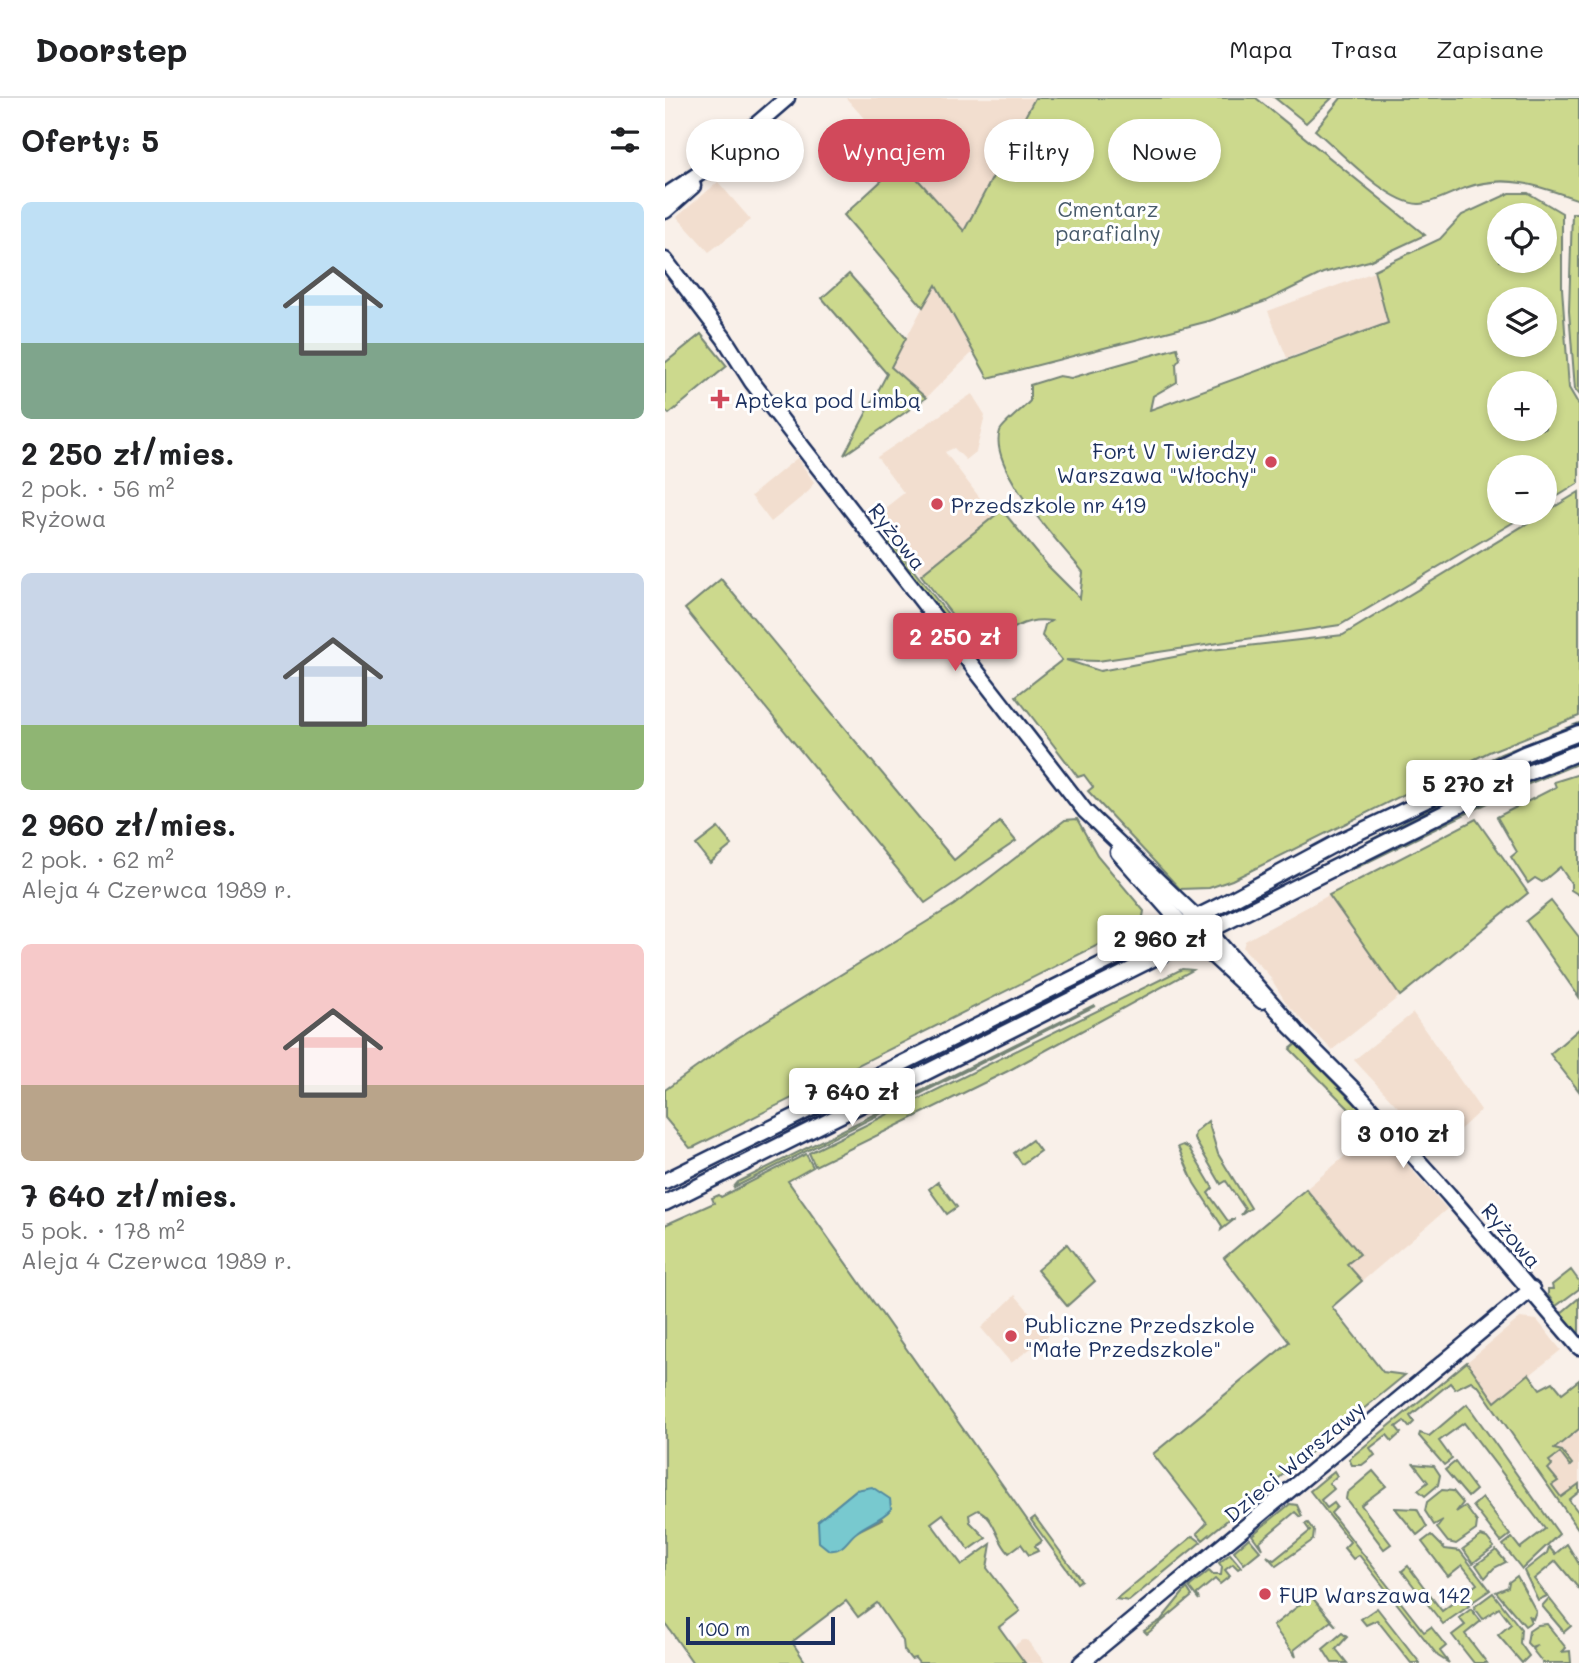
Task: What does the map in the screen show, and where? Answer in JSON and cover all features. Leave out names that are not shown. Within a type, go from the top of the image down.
[{"type":"street","points":[[763,119],[787,98]]},
{"type":"street","points":[[665,197],[687,182]]},
{"type":"street","points":[[665,211],[695,182]]},
{"type":"street","name":"Ryżowa","points":[[665,260],[683,288],[724,338],[751,382],[1065,788],[1110,839],[1117,851],[1195,939],[1296,1031],[1369,1106],[1532,1289],[1579,1348]]},
{"type":"street","name":"Ryżowa","points":[[665,273],[683,288]]},
{"type":"street","points":[[665,1181],[1196,917],[1342,840],[1524,754],[1579,733]]},
{"type":"street","points":[[665,1203],[1506,782],[1579,752]]},
{"type":"street","name":"Ryżowa","points":[[1110,839],[1138,860],[1196,917],[1236,959],[1296,1031]]},
{"type":"street","name":"Dzieci Warszawy","points":[[1081,1663],[1532,1289]]},
{"type":"shaded area","points":[[846,98],[1035,98],[1024,119],[984,119],[984,182],[990,182],[964,231],[921,182],[970,182],[970,119],[865,119]]},
{"type":"shaded area","points":[[718,182],[751,220],[709,252],[677,217]]},
{"type":"shaded area","points":[[1374,272],[1390,322],[1287,358],[1268,311]]},
{"type":"shaded area","points":[[935,284],[973,352],[926,398],[891,367]]},
{"type":"shaded area","name":"Przedszkole nr 419","points":[[972,394],[985,415],[976,452],[966,460],[954,448],[945,452],[995,518],[921,575],[876,515],[904,493],[877,457]]},
{"type":"shaded area","points":[[797,458],[814,482],[809,491],[771,522],[751,496]]},
{"type":"shaded area","points":[[1329,895],[1400,996],[1332,1050],[1287,1004],[1268,974],[1243,948],[1245,941]]},
{"type":"shaded area","points":[[1413,1013],[1481,1110],[1438,1150],[1354,1060]]},
{"type":"shaded area","points":[[1376,1130],[1447,1209],[1332,1307],[1224,1258]]},
{"type":"shaded area","points":[[1015,1295],[1049,1335],[1011,1363],[981,1328]]},
{"type":"shaded area","points":[[1520,1318],[1537,1320],[1561,1350],[1495,1403],[1467,1362]]},
{"type":"shaded area","points":[[1579,1429],[1579,1484],[1561,1497],[1537,1463]]},
{"type":"shaded area","points":[[1022,1640],[1027,1640],[1045,1663],[1025,1663],[1013,1647]]},
{"type":"green space","name":"Cmentarz parafialny","points":[[1035,98],[1256,98],[1425,235],[1369,261],[1323,273],[1266,301],[1209,321],[988,378],[936,285],[923,307],[844,215],[880,182],[920,182],[964,231],[990,182],[1094,182],[1094,119],[1024,119]]},
{"type":"green space","points":[[1275,98],[1332,98],[1306,123]]},
{"type":"green space","points":[[1341,98],[1579,98],[1579,200],[1523,183],[1495,182],[1465,188],[1424,203],[1406,201],[1379,186],[1315,130]]},
{"type":"green space","points":[[1510,193],[1528,193],[1545,203],[1488,203]]},
{"type":"green space","points":[[1487,204],[1487,273],[1557,273],[1557,210],[1562,213],[1562,288],[1569,388],[1579,405],[1579,483],[1557,497],[1557,455],[1487,455],[1487,525],[1509,525],[1340,625],[1098,661],[1066,660],[1100,671],[1211,650],[1343,635],[1525,525],[1557,525],[1557,505],[1579,492],[1579,716],[1489,752],[1232,880],[1209,888],[1180,889],[1088,791],[1093,787],[1084,775],[1078,777],[1016,696],[1062,660],[1042,636],[1045,625],[1051,621],[1031,621],[1013,628],[982,653],[921,575],[1002,510],[1047,565],[1080,598],[1083,572],[1028,505],[1004,465],[999,447],[1002,428],[1030,401],[1030,385],[1059,376],[1071,378],[1177,348],[1180,359],[1176,364],[1177,382],[1153,396],[1150,410],[1388,323],[1374,270],[1440,239],[1462,215]]},
{"type":"green space","points":[[1572,213],[1579,213],[1579,394],[1575,389],[1569,311]]},
{"type":"green space","points":[[849,274],[906,338],[891,367],[926,398],[844,455],[887,374],[822,298]]},
{"type":"green space","points":[[701,334],[727,366],[669,414],[665,410],[665,363]]},
{"type":"green space","points":[[888,538],[977,651],[980,656],[975,661],[884,542]]},
{"type":"green space","points":[[721,579],[954,860],[1000,822],[1016,841],[925,903],[685,609]]},
{"type":"green space","points":[[1579,723],[1579,727],[1545,738],[1393,807],[1501,754]]},
{"type":"green space","points":[[1579,741],[1579,745],[1529,764],[1367,842],[1492,776]]},
{"type":"green space","points":[[1579,760],[1579,763],[1514,790],[1350,871],[1351,867],[1493,796]]},
{"type":"green space","points":[[1579,774],[1579,895],[1571,890],[1571,883],[1560,867],[1542,882],[1535,878],[1528,883],[1511,857],[1517,852],[1497,817],[1556,787],[1554,782]]},
{"type":"green space","points":[[1077,819],[1097,855],[1144,911],[1142,923],[694,1147],[690,1148],[665,1118],[665,1090],[736,1039],[954,905],[1065,820]]},
{"type":"green space","points":[[1476,819],[1528,893],[1400,996],[1329,895]]},
{"type":"green space","points":[[718,828],[732,845],[710,863],[696,845]]},
{"type":"green space","points":[[1551,901],[1579,937],[1579,997],[1526,921]]},
{"type":"green space","points":[[1182,969],[1193,970],[1008,1071],[815,1166],[809,1153]]},
{"type":"green space","points":[[1095,1006],[733,1188],[738,1182]]},
{"type":"green space","points":[[1579,1029],[1579,1091],[1550,1054]]},
{"type":"green space","points":[[1296,1044],[1362,1111],[1353,1121],[1352,1112],[1290,1049]]},
{"type":"green space","points":[[1208,1121],[1218,1154],[1251,1208],[1241,1215],[1245,1209],[1226,1181],[1221,1184],[1194,1138],[1195,1132]]},
{"type":"green space","points":[[1032,1140],[1040,1151],[1022,1164],[1014,1153]]},
{"type":"green space","points":[[1183,1145],[1189,1148],[1213,1188],[1208,1193],[1228,1221],[1235,1219],[1221,1230],[1222,1226],[1194,1183],[1178,1147]]},
{"type":"green space","points":[[806,1154],[813,1167],[788,1181],[1042,1541],[1035,1546],[1038,1551],[1029,1555],[1021,1544],[1009,1553],[992,1523],[978,1510],[969,1515],[970,1522],[986,1538],[969,1550],[943,1514],[931,1523],[962,1565],[991,1544],[987,1568],[1020,1611],[999,1627],[1025,1663],[919,1663],[915,1658],[911,1659],[904,1650],[903,1641],[877,1603],[858,1617],[846,1601],[792,1642],[806,1663],[693,1663],[665,1623],[665,1225],[714,1203],[712,1198],[719,1195],[721,1197]],"holes":[[[856,1490],[882,1519],[858,1531],[818,1521]]]},
{"type":"green space","points":[[938,1182],[957,1207],[947,1214],[929,1189]]},
{"type":"green space","points":[[1306,1189],[1360,1254],[1347,1264],[1362,1281],[1332,1307],[1383,1372],[1405,1375],[1203,1540],[1197,1533],[1207,1523],[1153,1454],[1289,1342],[1224,1258]]},
{"type":"green space","points":[[1067,1244],[1095,1281],[1067,1306],[1037,1270]]},
{"type":"green space","points":[[1571,1270],[1579,1281],[1579,1289],[1556,1306],[1548,1295],[1548,1289],[1553,1289],[1552,1285]]},
{"type":"green space","points":[[1579,1298],[1579,1338],[1560,1314]]},
{"type":"green space","points":[[1467,1362],[1495,1402],[1529,1374],[1540,1389],[1553,1382],[1562,1393],[1579,1380],[1579,1429],[1554,1449],[1562,1451],[1572,1464],[1570,1466],[1560,1453],[1549,1461],[1552,1465],[1548,1469],[1558,1481],[1552,1485],[1561,1497],[1579,1484],[1579,1492],[1569,1500],[1579,1513],[1579,1530],[1479,1387],[1471,1381],[1455,1389],[1450,1383],[1410,1416],[1414,1422],[1409,1427],[1404,1421],[1396,1427],[1401,1433],[1392,1441],[1387,1435],[1370,1448],[1375,1455],[1362,1465],[1352,1465],[1349,1459]]},
{"type":"green space","points":[[1467,1404],[1559,1534],[1522,1569],[1503,1545],[1512,1538],[1520,1548],[1545,1529],[1464,1423],[1439,1441],[1452,1459],[1444,1465],[1419,1436],[1420,1433],[1429,1436]]},
{"type":"green space","points":[[1455,1462],[1476,1490],[1468,1497],[1445,1470]]},
{"type":"green space","points":[[1414,1464],[1434,1466],[1440,1475],[1438,1485],[1425,1496],[1418,1490],[1428,1482]]},
{"type":"green space","points":[[1334,1471],[1337,1476],[1329,1483],[1334,1489],[1321,1500],[1327,1508],[1334,1503],[1337,1507],[1331,1513],[1424,1632],[1431,1627],[1446,1646],[1440,1651],[1449,1663],[1438,1656],[1359,1555],[1353,1559],[1344,1548],[1350,1542],[1310,1491]]},
{"type":"green space","points":[[1373,1471],[1386,1486],[1361,1505],[1391,1544],[1384,1549],[1346,1499],[1347,1493]]},
{"type":"green space","points":[[1442,1490],[1453,1491],[1463,1503],[1456,1512],[1465,1506],[1477,1522],[1476,1530],[1456,1544],[1448,1542],[1437,1528],[1443,1520],[1434,1525],[1425,1511],[1427,1502]]},
{"type":"green space","points":[[1482,1498],[1510,1535],[1501,1542],[1473,1506]]},
{"type":"green space","points":[[1290,1504],[1297,1505],[1302,1516],[1295,1512],[1259,1542],[1262,1549],[1252,1535]]},
{"type":"green space","points":[[1395,1508],[1417,1509],[1427,1527],[1417,1535]]},
{"type":"green space","points":[[1035,1517],[1081,1580],[1077,1583],[1031,1520]]},
{"type":"green space","points":[[1308,1523],[1314,1531],[1313,1540],[1276,1566],[1267,1556],[1274,1560],[1310,1531],[1305,1524]]},
{"type":"green space","points":[[1431,1535],[1445,1549],[1460,1551],[1490,1590],[1471,1603],[1464,1594],[1477,1584],[1462,1565],[1448,1576],[1422,1542]]},
{"type":"green space","points":[[1193,1536],[1201,1542],[1129,1601],[1116,1599]]},
{"type":"green space","points":[[1481,1536],[1487,1538],[1494,1547],[1473,1563],[1463,1549]]},
{"type":"green space","points":[[1249,1538],[1260,1551],[1244,1564],[1234,1551]]},
{"type":"green space","points":[[1567,1544],[1579,1564],[1579,1589],[1556,1561],[1534,1579],[1547,1596],[1538,1600],[1524,1571],[1547,1553],[1549,1547],[1555,1554]]},
{"type":"green space","points":[[1496,1550],[1506,1562],[1494,1568],[1485,1578],[1476,1565]]},
{"type":"green space","points":[[1230,1554],[1241,1567],[1238,1569],[1233,1564],[1225,1570],[1230,1576],[1220,1584],[1215,1579],[1197,1594],[1199,1600],[1189,1587],[1209,1571],[1213,1575],[1221,1575],[1222,1567],[1219,1563]]},
{"type":"green space","points":[[1408,1566],[1442,1611],[1462,1596],[1469,1606],[1443,1624],[1402,1571]]},
{"type":"green space","points":[[1517,1576],[1536,1611],[1533,1619],[1528,1615],[1531,1622],[1525,1626],[1496,1592],[1508,1587],[1509,1582]]},
{"type":"green space","points":[[1187,1588],[1192,1596],[1147,1634],[1144,1631],[1161,1620]]},
{"type":"green space","points":[[1493,1593],[1521,1629],[1520,1643],[1529,1656],[1522,1663],[1498,1635],[1511,1624],[1499,1608],[1483,1619],[1474,1607]]},
{"type":"green space","points":[[1311,1596],[1336,1626],[1331,1621],[1294,1650],[1296,1657],[1273,1626]]},
{"type":"green space","points":[[1549,1598],[1571,1626],[1564,1632],[1542,1606]]},
{"type":"green space","points":[[1377,1608],[1420,1663],[1411,1663],[1377,1620],[1366,1625],[1361,1619]]},
{"type":"green space","points":[[1471,1609],[1481,1621],[1465,1634],[1487,1663],[1474,1663],[1452,1635],[1465,1625],[1459,1618]]},
{"type":"green space","points":[[1547,1624],[1566,1648],[1562,1652],[1570,1651],[1571,1663],[1543,1663],[1532,1649],[1537,1645],[1531,1647],[1527,1643],[1529,1631],[1538,1625]]},
{"type":"green space","points":[[1342,1633],[1347,1637],[1336,1649],[1347,1663],[1332,1663],[1323,1649]]},
{"type":"water","points":[[872,1487],[890,1499],[891,1509],[857,1532],[838,1549],[829,1550],[819,1542],[818,1521],[856,1490]]},
{"type":"place","name":"Apteka pod Limbą","points":[[720,399]]},
{"type":"place","name":"Fort V Twierdzy Warszawa \"Włochy\"","points":[[1271,462]]},
{"type":"place","name":"Przedszkole nr 419","points":[[937,504]]},
{"type":"place","name":"Publiczne Przedszkole \"Małe Przedszkole\"","points":[[1011,1336]]},
{"type":"place","name":"FUP Warszawa 142","points":[[1265,1594]]}]
